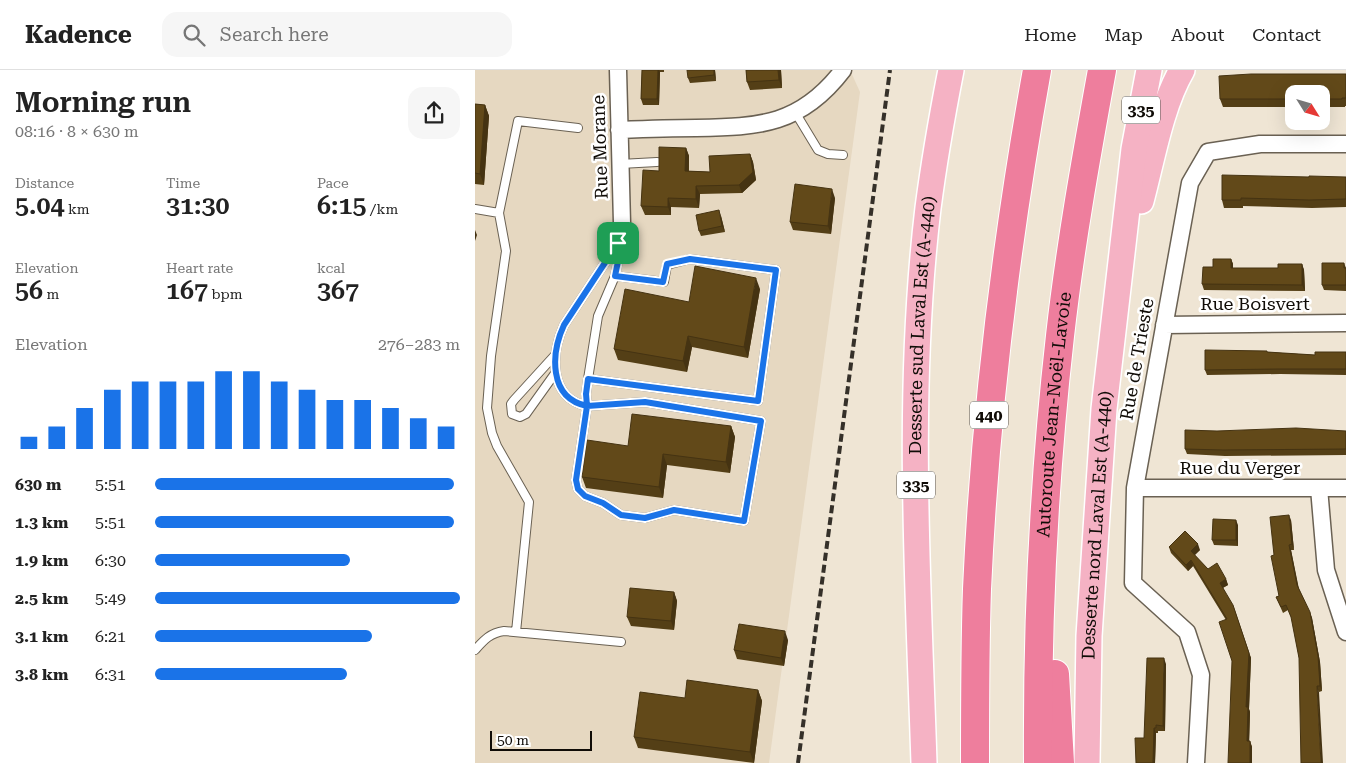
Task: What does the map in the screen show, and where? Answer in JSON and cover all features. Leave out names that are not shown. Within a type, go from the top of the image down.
[{"type":"highway","name":"440","points":[[975,763],[977,590],[989,420],[1008,250],[1037,70]]},
{"type":"highway","name":"Autoroute Jean-Noël-Lavoie","points":[[1038,763],[1038,667],[1045,508],[1063,314],[1075,224],[1102,70]]},
{"type":"highway","points":[[1045,508],[1060,763]]},
{"type":"main road","name":"Desserte sud Laval Est (A-440)","points":[[924,763],[917,568],[917,372],[921,285],[928,207],[951,70]]},
{"type":"main road","name":"335","points":[[1118,290],[1134,149],[1149,70]]},
{"type":"main road","points":[[1118,290],[1161,125],[1182,70]]},
{"type":"main road","name":"Desserte nord Laval Est (A-440)","points":[[1087,763],[1087,686],[1095,530],[1104,409],[1118,290]]},
{"type":"street","name":"Rue Morane","points":[[618,70],[622,223]]},
{"type":"street","points":[[619,130],[744,127],[769,122],[795,112],[821,94],[843,70]]},
{"type":"street","name":"Rue de Trieste","points":[[1196,763],[1201,674],[1187,632],[1133,583],[1135,488],[1190,183],[1208,152],[1260,144],[1346,144]]},
{"type":"street","name":"Rue Boisvert","points":[[1164,325],[1346,323]]},
{"type":"street","name":"Rue du Verger","points":[[1135,488],[1346,488]]},
{"type":"street","points":[[1319,488],[1327,570],[1346,632]]},
{"type":"lane","points":[[795,112],[818,150],[828,154],[843,155]]},
{"type":"lane","points":[[516,632],[529,502],[497,446],[492,433],[487,408],[491,356],[506,251],[499,213],[518,120],[578,128]]},
{"type":"lane","points":[[620,164],[657,162]]},
{"type":"lane","points":[[475,209],[499,213]]},
{"type":"lane","points":[[618,243],[620,252],[615,276],[598,316],[588,379],[587,406],[576,480],[578,489],[585,496],[603,503],[621,515],[645,518],[674,510],[744,521],[761,421],[645,402],[587,406],[571,398],[559,382],[556,372],[555,355],[558,338],[564,325],[618,243],[621,236],[622,223]]},
{"type":"lane","points":[[588,379],[758,401],[776,270],[690,259],[667,264],[663,282],[615,276]]},
{"type":"lane","points":[[555,355],[511,404],[512,414],[519,418],[526,414],[556,372]]},
{"type":"lane","points":[[475,650],[486,638],[495,632],[504,631],[621,642]]},
{"type":"shaded area","points":[[475,70],[850,70],[860,92],[769,763],[475,763]]},
{"type":"building","points":[[642,70],[658,70],[657,99],[641,99]]},
{"type":"building","points":[[687,70],[714,70],[714,75],[688,78]]},
{"type":"building","points":[[746,70],[778,70],[779,80],[747,82]]},
{"type":"building","points":[[1346,74],[1346,98],[1330,99],[1330,85],[1285,85],[1285,99],[1220,99],[1219,76]]},
{"type":"building","points":[[475,104],[485,105],[480,174],[475,173]]},
{"type":"building","points":[[659,147],[686,148],[685,171],[710,172],[709,156],[750,154],[753,172],[739,185],[696,186],[696,199],[668,198],[668,207],[641,206],[643,170],[659,171]]},
{"type":"building","points":[[1222,175],[1346,177],[1346,199],[1241,198],[1241,200],[1222,200]]},
{"type":"building","points":[[795,184],[832,189],[828,226],[790,222]]},
{"type":"building","points":[[719,210],[722,226],[699,231],[696,215]]},
{"type":"building","points":[[1213,259],[1231,259],[1231,268],[1278,268],[1278,264],[1302,264],[1302,285],[1202,284],[1203,267],[1213,267]]},
{"type":"building","points":[[1322,263],[1344,263],[1344,268],[1346,268],[1346,285],[1322,285]]},
{"type":"building","points":[[695,266],[756,278],[744,347],[688,336],[683,361],[614,349],[625,289],[689,302]]},
{"type":"building","points":[[1205,350],[1267,351],[1315,355],[1315,352],[1346,352],[1346,369],[1205,370]]},
{"type":"building","points":[[632,414],[731,426],[726,462],[663,454],[659,487],[582,477],[587,440],[628,446]]},
{"type":"building","points":[[1296,428],[1346,431],[1346,449],[1185,449],[1185,430],[1217,431]]},
{"type":"building","points":[[1289,515],[1292,544],[1289,545],[1297,585],[1310,612],[1318,656],[1320,686],[1317,686],[1321,763],[1301,763],[1299,658],[1291,617],[1286,605],[1281,607],[1276,597],[1279,596],[1271,556],[1274,555],[1270,517]]},
{"type":"building","points":[[1213,519],[1236,520],[1236,540],[1212,540]]},
{"type":"building","points":[[1185,531],[1198,544],[1191,551],[1208,569],[1217,563],[1226,579],[1220,583],[1233,605],[1249,653],[1246,707],[1248,707],[1247,741],[1250,741],[1250,763],[1228,763],[1232,661],[1219,622],[1227,619],[1191,560],[1186,565],[1169,547]]},
{"type":"building","points":[[630,588],[674,592],[671,621],[627,617]]},
{"type":"building","points":[[739,624],[785,631],[781,658],[734,650]]},
{"type":"building","points":[[1147,658],[1164,658],[1163,726],[1156,725],[1156,728],[1154,728],[1153,763],[1136,763],[1135,738],[1144,738]]},
{"type":"building","points":[[687,680],[758,690],[750,752],[634,737],[640,692],[685,698]]},
{"type":"railway","points":[[798,763],[890,70]]},
{"type":"route","points":[[618,243],[564,325],[555,350],[556,372],[559,382],[571,398],[587,406],[576,468],[578,489],[585,496],[603,503],[621,515],[645,518],[674,510],[744,521],[761,421],[645,402],[587,406],[586,394],[588,379],[758,401],[776,270],[690,259],[667,264],[663,282],[615,276],[620,252],[618,243]]}]
